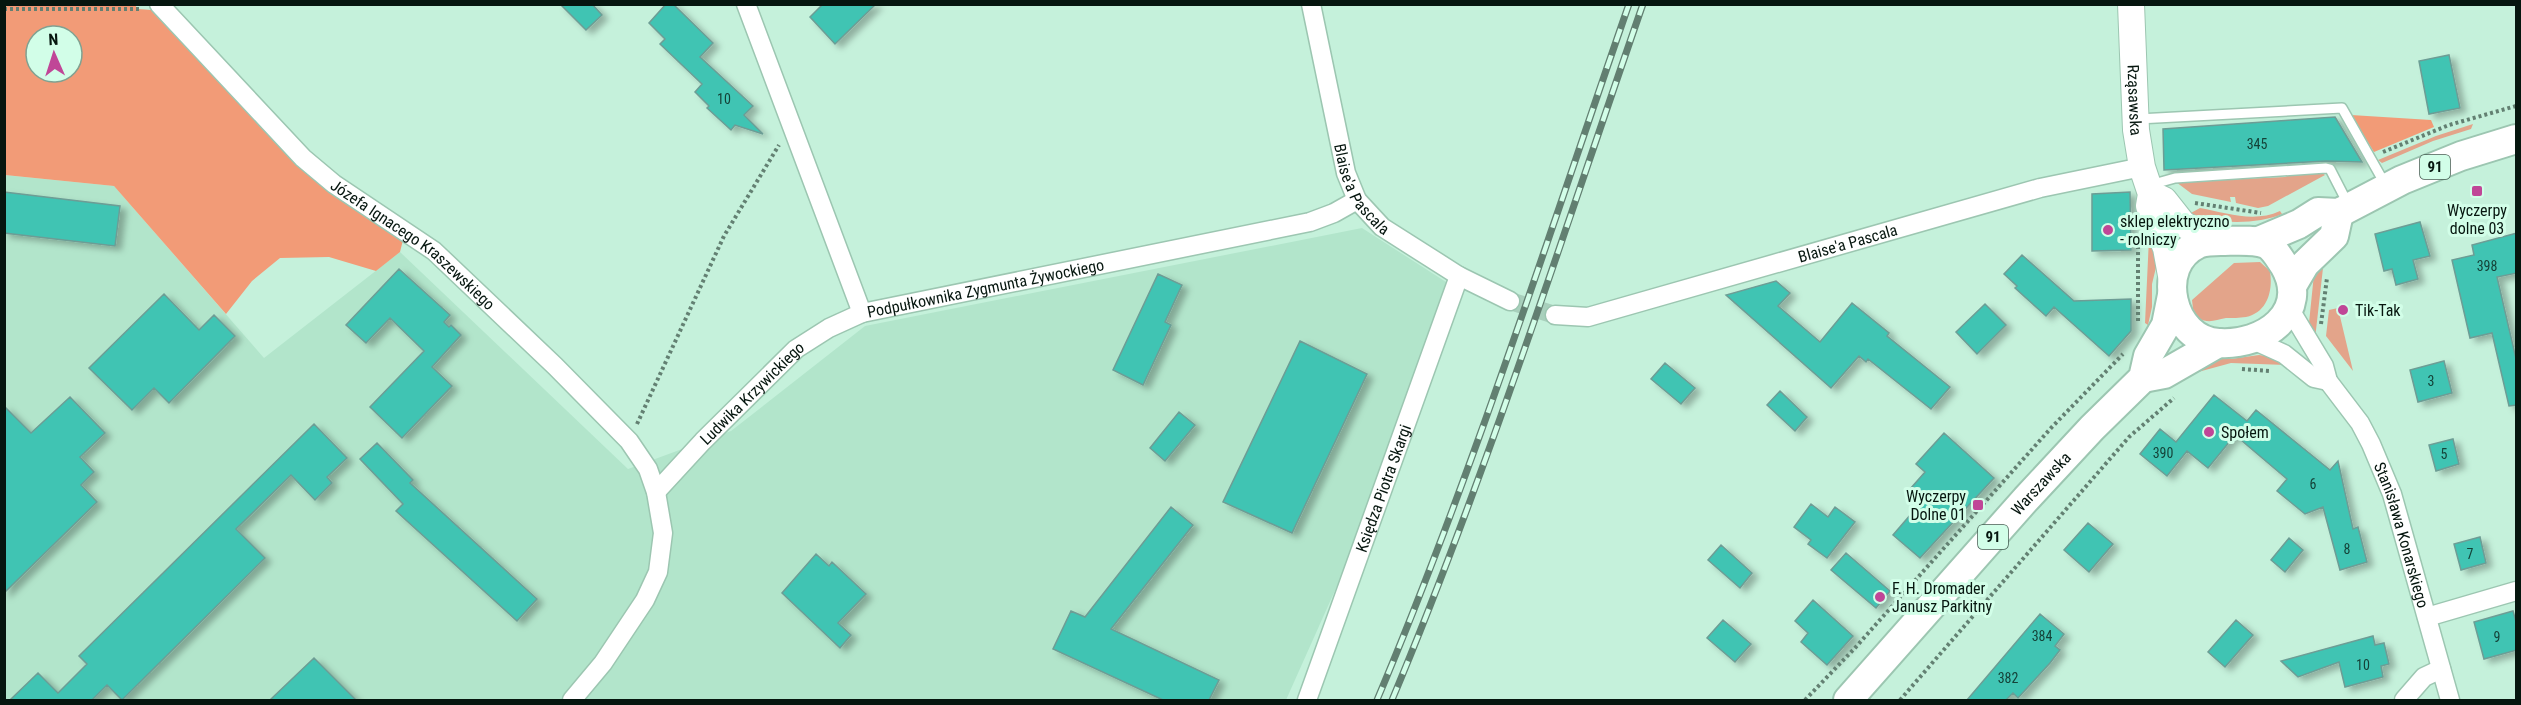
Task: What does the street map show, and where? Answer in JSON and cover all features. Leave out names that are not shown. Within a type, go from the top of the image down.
[{"type":"main road","name":"91","points":[[2172,288],[2177,266],[2190,249],[2200,243],[2259,242],[2299,224],[2318,212],[2345,210],[2387,188],[2461,156],[2517,139]]},
{"type":"main road","name":"91","points":[[2218,343],[2253,340],[2275,327],[2305,264],[2334,236],[2345,210]]},
{"type":"main road","points":[[2259,242],[2269,246],[2279,257],[2290,297]]},
{"type":"main road","points":[[2172,288],[2183,321],[2205,340],[2218,343]]},
{"type":"main road","name":"Warszawska","points":[[1848,700],[2026,499],[2092,428],[2143,378],[2148,356],[2166,325],[2172,288]]},
{"type":"main road","name":"Warszawska","points":[[2143,378],[2164,374],[2218,343]]},
{"type":"street","name":"Podpułkownika Zygmunta Żywockiego","points":[[746,4],[862,313],[1310,222],[1334,213],[1357,200]]},
{"type":"street","name":"Blaise'a Pascala","points":[[1311,4],[1346,173],[1357,200],[1382,227],[1459,276],[1510,300]]},
{"type":"street","name":"Rząsawska","points":[[2131,4],[2135,119],[2147,182],[2149,206],[2166,248],[2172,288]]},
{"type":"street","name":"Józefa Ignacego Kraszewskiego","points":[[162,8],[303,158],[334,184],[434,251],[555,366],[629,441],[648,470],[656,492],[663,534],[658,572],[639,609],[603,663],[572,700]]},
{"type":"street","name":"Blaise'a Pascala","points":[[1555,315],[1588,317],[2040,188],[2147,182]]},
{"type":"street","points":[[2147,182],[2184,224],[2213,241]]},
{"type":"street","name":"Księdza Piotra Skargi","points":[[1307,700],[1459,276]]},
{"type":"street","name":"Stanisława Konarskiego","points":[[2290,297],[2325,366],[2328,381],[2360,423],[2382,467],[2392,494],[2450,700]]},
{"type":"street","name":"Ludwika Krzywickiego","points":[[656,492],[703,441],[796,349],[829,328],[862,313]]},
{"type":"street","name":"Stanisława Konarskiego","points":[[2253,340],[2284,354],[2314,378],[2328,381]]},
{"type":"street","points":[[2427,617],[2517,591]]},
{"type":"street","points":[[2404,700],[2424,677],[2441,669]]},
{"type":"lane","points":[[2135,119],[2342,108],[2387,188]]},
{"type":"lane","points":[[2147,182],[2175,178],[2326,168],[2330,169],[2334,175],[2345,210]]},
{"type":"path","points":[[4,9],[162,8]]},
{"type":"path","points":[[2370,157],[2449,125],[2517,106]]},
{"type":"path","points":[[629,441],[724,236],[790,126]]},
{"type":"path","points":[[2188,205],[2199,202],[2256,212],[2268,211]]},
{"type":"path","points":[[2138,243],[2138,326]]},
{"type":"path","points":[[2321,327],[2328,268]]},
{"type":"path","points":[[1805,700],[2051,428],[2128,348]]},
{"type":"path","points":[[2236,369],[2272,372]]},
{"type":"path","points":[[1900,700],[2130,437],[2182,391]]},
{"type":"shaded area","points":[[134,4],[138,9],[165,11],[303,158],[405,232],[400,252],[376,271],[329,257],[280,258],[252,281],[226,314],[114,186],[5,175],[4,5]]},
{"type":"shaded area","points":[[2351,115],[2431,120],[2434,127],[2374,152]]},
{"type":"shaded area","points":[[2473,124],[2471,129],[2433,141],[2382,163],[2378,160],[2436,136]]},
{"type":"shaded area","points":[[2295,172],[2321,172],[2325,175],[2268,206],[2258,208],[2236,203],[2235,197],[2230,197],[2231,202],[2192,194],[2176,182],[2285,177]]},
{"type":"shaded area","points":[[4,175],[114,186],[264,358],[400,252],[628,469],[731,431],[865,326],[1362,228],[1446,282],[1387,474],[1286,700],[5,700]]},
{"type":"shaded area","points":[[2200,208],[2250,217],[2270,215],[2280,211],[2282,214],[2272,218],[2236,222],[2211,220],[2189,214]]},
{"type":"shaded area","points":[[2149,238],[2158,259],[2152,284],[2152,307],[2148,325],[2145,323]]},
{"type":"shaded area","points":[[2260,262],[2270,271],[2271,286],[2264,305],[2259,310],[2243,317],[2209,321],[2198,318],[2193,309],[2192,300],[2234,263]]},
{"type":"shaded area","points":[[2320,265],[2323,268],[2315,339],[2309,323],[2314,274]]},
{"type":"shaded area","points":[[2338,308],[2353,371],[2326,336],[2329,310]]},
{"type":"shaded area","points":[[2259,355],[2286,365],[2231,363],[2198,372],[2195,369],[2222,357],[2231,359]]},
{"type":"building","points":[[560,4],[592,4],[602,15],[586,30]]},
{"type":"building","points":[[666,4],[673,4],[713,43],[700,57],[753,106],[744,115],[763,134],[735,125],[731,130],[707,108],[709,106],[695,92],[702,84],[660,44],[665,39],[649,23]]},
{"type":"building","points":[[823,4],[876,4],[835,44],[810,17]]},
{"type":"building","points":[[2449,55],[2460,108],[2429,114],[2419,61]]},
{"type":"building","points":[[2335,117],[2362,162],[2326,161],[2164,170],[2163,129]]},
{"type":"building","points":[[4,192],[120,206],[115,246],[4,233]]},
{"type":"building","points":[[2130,192],[2131,250],[2092,251],[2092,194]]},
{"type":"building","points":[[2420,222],[2430,256],[2413,260],[2418,279],[2396,285],[2392,269],[2384,271],[2375,234]]},
{"type":"building","points":[[2517,233],[2517,273],[2497,277],[2517,363],[2517,405],[2509,406],[2492,333],[2470,338],[2452,260],[2474,255],[2472,245]]},
{"type":"building","points":[[2022,255],[2074,301],[2131,299],[2131,331],[2109,356],[2054,307],[2046,316],[2015,288],[2017,286],[2004,274]]},
{"type":"building","points":[[399,269],[450,315],[444,322],[449,327],[451,325],[461,335],[432,367],[452,386],[402,438],[370,407],[424,351],[390,318],[366,343],[346,325]]},
{"type":"building","points":[[1158,274],[1182,285],[1165,322],[1171,325],[1143,385],[1113,370]]},
{"type":"building","points":[[1776,281],[1790,293],[1778,306],[1820,342],[1852,303],[1889,333],[1887,336],[1950,387],[1931,409],[1868,359],[1866,362],[1859,356],[1831,388],[1726,295]]},
{"type":"building","points":[[164,294],[199,330],[214,315],[235,336],[169,403],[154,388],[132,410],[89,368]]},
{"type":"building","points":[[1985,304],[2006,325],[1977,354],[1956,332]]},
{"type":"building","points":[[1300,341],[1367,374],[1292,533],[1223,502]]},
{"type":"building","points":[[2444,361],[2452,393],[2418,402],[2410,370]]},
{"type":"building","points":[[1665,363],[1695,388],[1681,404],[1651,379]]},
{"type":"building","points":[[1780,391],[1807,417],[1795,431],[1767,405]]},
{"type":"building","points":[[2214,395],[2247,421],[2256,410],[2330,470],[2338,461],[2353,529],[2358,527],[2367,562],[2340,570],[2323,507],[2305,514],[2277,491],[2287,479],[2235,435],[2208,468],[2187,451],[2167,476],[2140,454],[2160,429],[2176,442]]},
{"type":"building","points":[[70,397],[105,433],[80,457],[94,472],[81,485],[97,502],[4,593],[4,406],[31,433]]},
{"type":"building","points":[[1179,412],[1195,425],[1165,461],[1150,448]]},
{"type":"building","points":[[314,424],[347,458],[327,477],[332,483],[315,500],[291,475],[236,529],[265,558],[122,700],[107,685],[92,700],[10,700],[38,673],[58,693],[87,664],[79,656]]},
{"type":"building","points":[[1944,433],[1994,478],[1920,558],[1893,535],[1924,499],[1911,488],[1925,472],[1916,464]]},
{"type":"building","points":[[2453,439],[2459,464],[2436,471],[2429,445]]},
{"type":"building","points":[[377,443],[413,480],[410,483],[537,599],[517,621],[396,511],[403,504],[360,459]]},
{"type":"building","points":[[1811,504],[1828,517],[1835,507],[1855,522],[1827,558],[1808,544],[1811,540],[1794,527]]},
{"type":"building","points":[[1171,507],[1193,525],[1111,629],[1219,680],[1209,700],[1163,700],[1053,649],[1071,611],[1085,617]]},
{"type":"building","points":[[2088,523],[2113,544],[2089,572],[2064,550]]},
{"type":"building","points":[[2480,537],[2486,563],[2461,570],[2454,544]]},
{"type":"building","points":[[2289,538],[2303,550],[2285,572],[2271,560]]},
{"type":"building","points":[[1721,545],[1752,573],[1740,588],[1708,560]]},
{"type":"building","points":[[1846,553],[1890,591],[1876,608],[1831,570]]},
{"type":"building","points":[[816,554],[829,566],[832,562],[866,594],[838,623],[851,635],[840,648],[782,593]]},
{"type":"building","points":[[1813,600],[1853,636],[1827,665],[1801,642],[1808,633],[1795,621]]},
{"type":"building","points":[[2513,611],[2517,625],[2517,650],[2484,659],[2474,622]]},
{"type":"building","points":[[2040,614],[2064,634],[2055,646],[2060,650],[2050,663],[2018,698],[2013,693],[2006,700],[1967,700]]},
{"type":"building","points":[[1723,620],[1751,644],[1735,662],[1707,638]]},
{"type":"building","points":[[2236,620],[2253,635],[2225,667],[2208,652]]},
{"type":"building","points":[[2373,636],[2375,645],[2384,643],[2389,664],[2381,666],[2383,677],[2345,687],[2339,662],[2298,677],[2281,661]]},
{"type":"building","points":[[314,658],[356,700],[270,700]]},
{"type":"tunnel","points":[[1510,301],[1555,315]]},
{"type":"railway","points":[[1377,700],[1478,441],[1629,4]]},
{"type":"railway","points":[[1392,700],[1492,441],[1643,4]]},
{"type":"place","name":"Wyczerpy dolne 03","points":[[2477,191]]},
{"type":"place","name":"sklep elektryczno - rolniczy","points":[[2108,230]]},
{"type":"place","name":"Tik-Tak","points":[[2343,310]]},
{"type":"place","name":"Społem","points":[[2209,432]]},
{"type":"place","name":"Wyczerpy Dolne 01","points":[[1978,505]]},
{"type":"place","name":"F. H. Dromader Janusz Parkitny","points":[[1880,597]]}]
